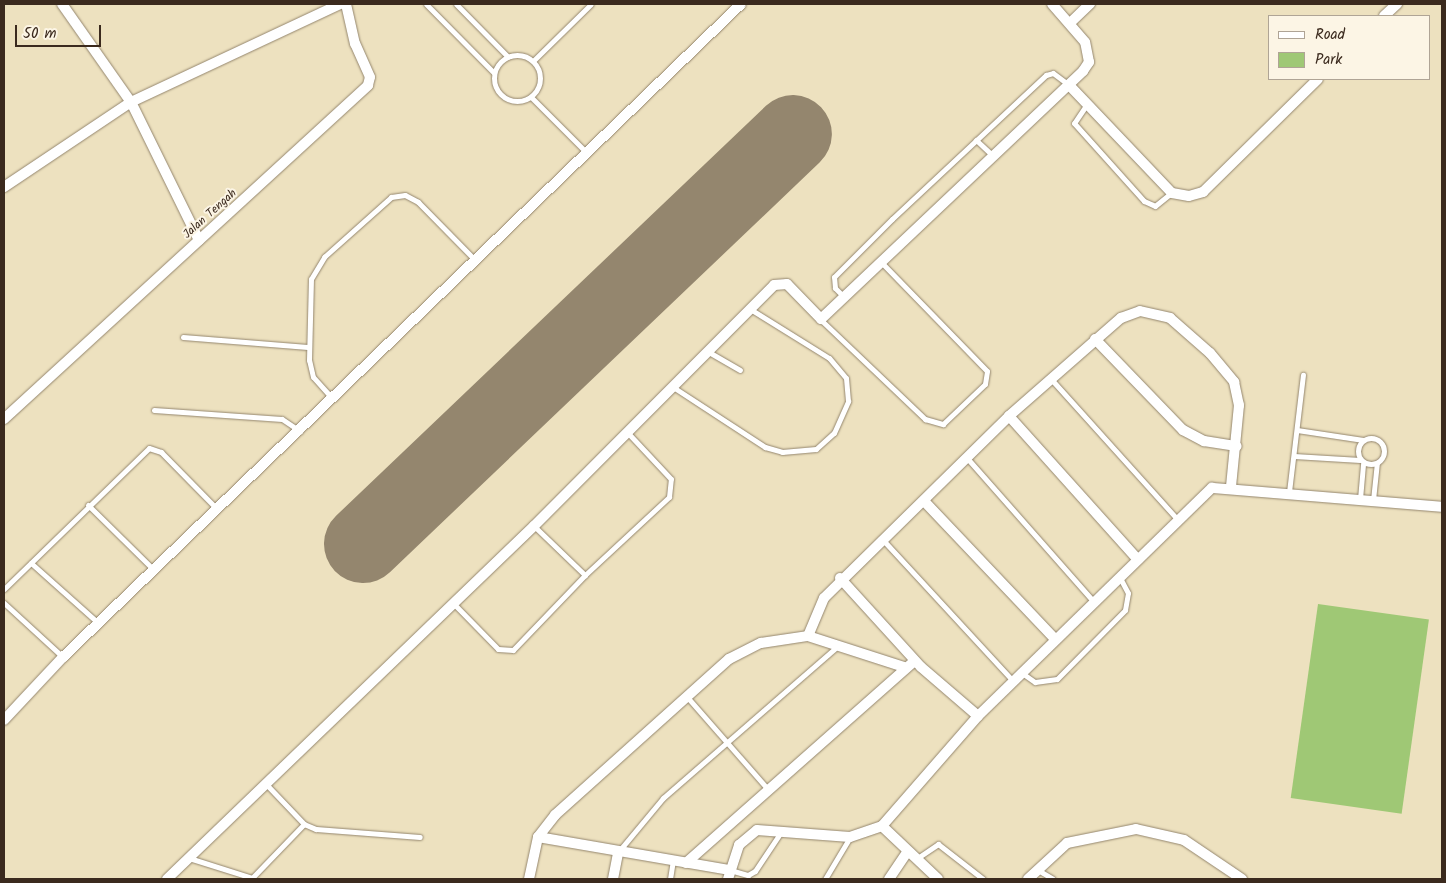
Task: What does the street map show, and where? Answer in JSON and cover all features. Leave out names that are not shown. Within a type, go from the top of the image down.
[{"type":"street","points":[[62,4],[131,102],[199,240]]},
{"type":"street","points":[[4,187],[131,102],[340,4]]},
{"type":"street","name":"Jalan Tengah","points":[[4,419],[371,82],[346,4]]},
{"type":"street","points":[[5,715],[300,431],[585,151],[741,4]]},
{"type":"street","points":[[167,879],[264,783],[534,526],[625,430],[750,308],[780,282],[794,288],[820,319],[882,263],[1069,85],[1089,62],[1085,42],[1052,4]]},
{"type":"street","points":[[1070,23],[1090,4]]},
{"type":"street","points":[[1385,15],[1398,4]]},
{"type":"street","points":[[1069,85],[1172,193],[1189,196],[1203,192],[1317,80]]},
{"type":"street","points":[[808,636],[824,598],[840,578],[924,501],[1009,416],[1095,339],[1130,313],[1170,318],[1210,353],[1234,382],[1239,405],[1237,446],[1231,487]]},
{"type":"street","points":[[1095,339],[1183,430],[1204,441],[1237,446]]},
{"type":"street","points":[[1009,416],[1138,560]]},
{"type":"street","points":[[538,837],[618,853],[686,863],[729,875],[739,845],[749,834],[783,830],[850,837],[882,826],[978,716],[1022,673],[1054,638],[1212,488],[1231,487],[1442,507]]},
{"type":"street","points":[[924,501],[1054,638]]},
{"type":"street","points":[[840,578],[914,661],[978,716]]},
{"type":"street","points":[[530,879],[538,837],[566,804],[746,648],[808,636],[837,647],[904,667]]},
{"type":"street","points":[[686,863],[766,788],[904,667],[914,661]]},
{"type":"street","points":[[882,826],[907,852],[938,879]]},
{"type":"street","points":[[1028,879],[1067,843],[1136,829],[1184,840],[1242,879]]},
{"type":"street","points":[[889,879],[907,852]]},
{"type":"street","points":[[613,879],[618,853]]},
{"type":"lane","points":[[426,4],[494,73],[495,84],[504,98],[515,101],[531,97],[540,79],[533,61]]},
{"type":"lane","points":[[456,4],[508,57],[533,61]]},
{"type":"lane","points":[[533,61],[591,4]]},
{"type":"lane","points":[[494,73],[508,57]]},
{"type":"lane","points":[[844,298],[835,288],[834,277],[976,140],[1046,74],[1053,73],[1069,85]]},
{"type":"lane","points":[[531,97],[585,151]]},
{"type":"lane","points":[[1087,104],[1074,123],[1144,201],[1155,206],[1172,193]]},
{"type":"lane","points":[[976,140],[994,156]]},
{"type":"lane","points":[[332,398],[314,376],[308,346],[315,269],[391,197],[405,195],[418,202],[474,259]]},
{"type":"lane","points":[[820,319],[925,419],[943,424],[985,384],[987,371],[882,263]]},
{"type":"lane","points":[[671,386],[765,447],[800,453],[826,441],[846,412],[846,378],[829,358],[750,308]]},
{"type":"lane","points":[[183,337],[308,346]]},
{"type":"lane","points":[[706,351],[740,370]]},
{"type":"lane","points":[[1290,492],[1303,375]]},
{"type":"lane","points":[[1051,379],[1178,520]]},
{"type":"lane","points":[[154,410],[282,419],[300,431]]},
{"type":"lane","points":[[453,602],[498,649],[514,650],[586,575],[672,493],[671,479],[625,430]]},
{"type":"lane","points":[[1297,430],[1381,442],[1383,456],[1377,463],[1373,500]]},
{"type":"lane","points":[[1360,499],[1362,461],[1357,449],[1363,440]]},
{"type":"lane","points":[[4,589],[140,454],[154,448],[218,510]]},
{"type":"lane","points":[[1294,456],[1377,463]]},
{"type":"lane","points":[[967,458],[1093,601]]},
{"type":"lane","points":[[88,505],[154,570]]},
{"type":"lane","points":[[534,526],[586,575]]},
{"type":"lane","points":[[883,540],[1013,681]]},
{"type":"lane","points":[[31,563],[98,624]]},
{"type":"lane","points":[[1022,673],[1036,682],[1057,680],[1125,610],[1128,592],[1119,577]]},
{"type":"lane","points":[[4,602],[64,657]]},
{"type":"lane","points":[[618,853],[641,820],[837,647]]},
{"type":"lane","points":[[688,698],[729,742],[766,788]]},
{"type":"lane","points":[[264,783],[304,824],[316,829],[420,837]]},
{"type":"lane","points":[[188,858],[252,878],[304,824]]},
{"type":"lane","points":[[729,875],[748,875],[756,872],[783,830]]},
{"type":"lane","points":[[825,879],[850,837]]},
{"type":"lane","points":[[916,860],[938,844],[983,879]]},
{"type":"lane","points":[[670,879],[674,861]]},
{"type":"lane","points":[[1037,869],[1053,879]]},
{"type":"green space","points":[[1318,604],[1429,620],[1402,814],[1291,798]]},
{"type":"runway","points":[[363,544],[793,134]]}]
